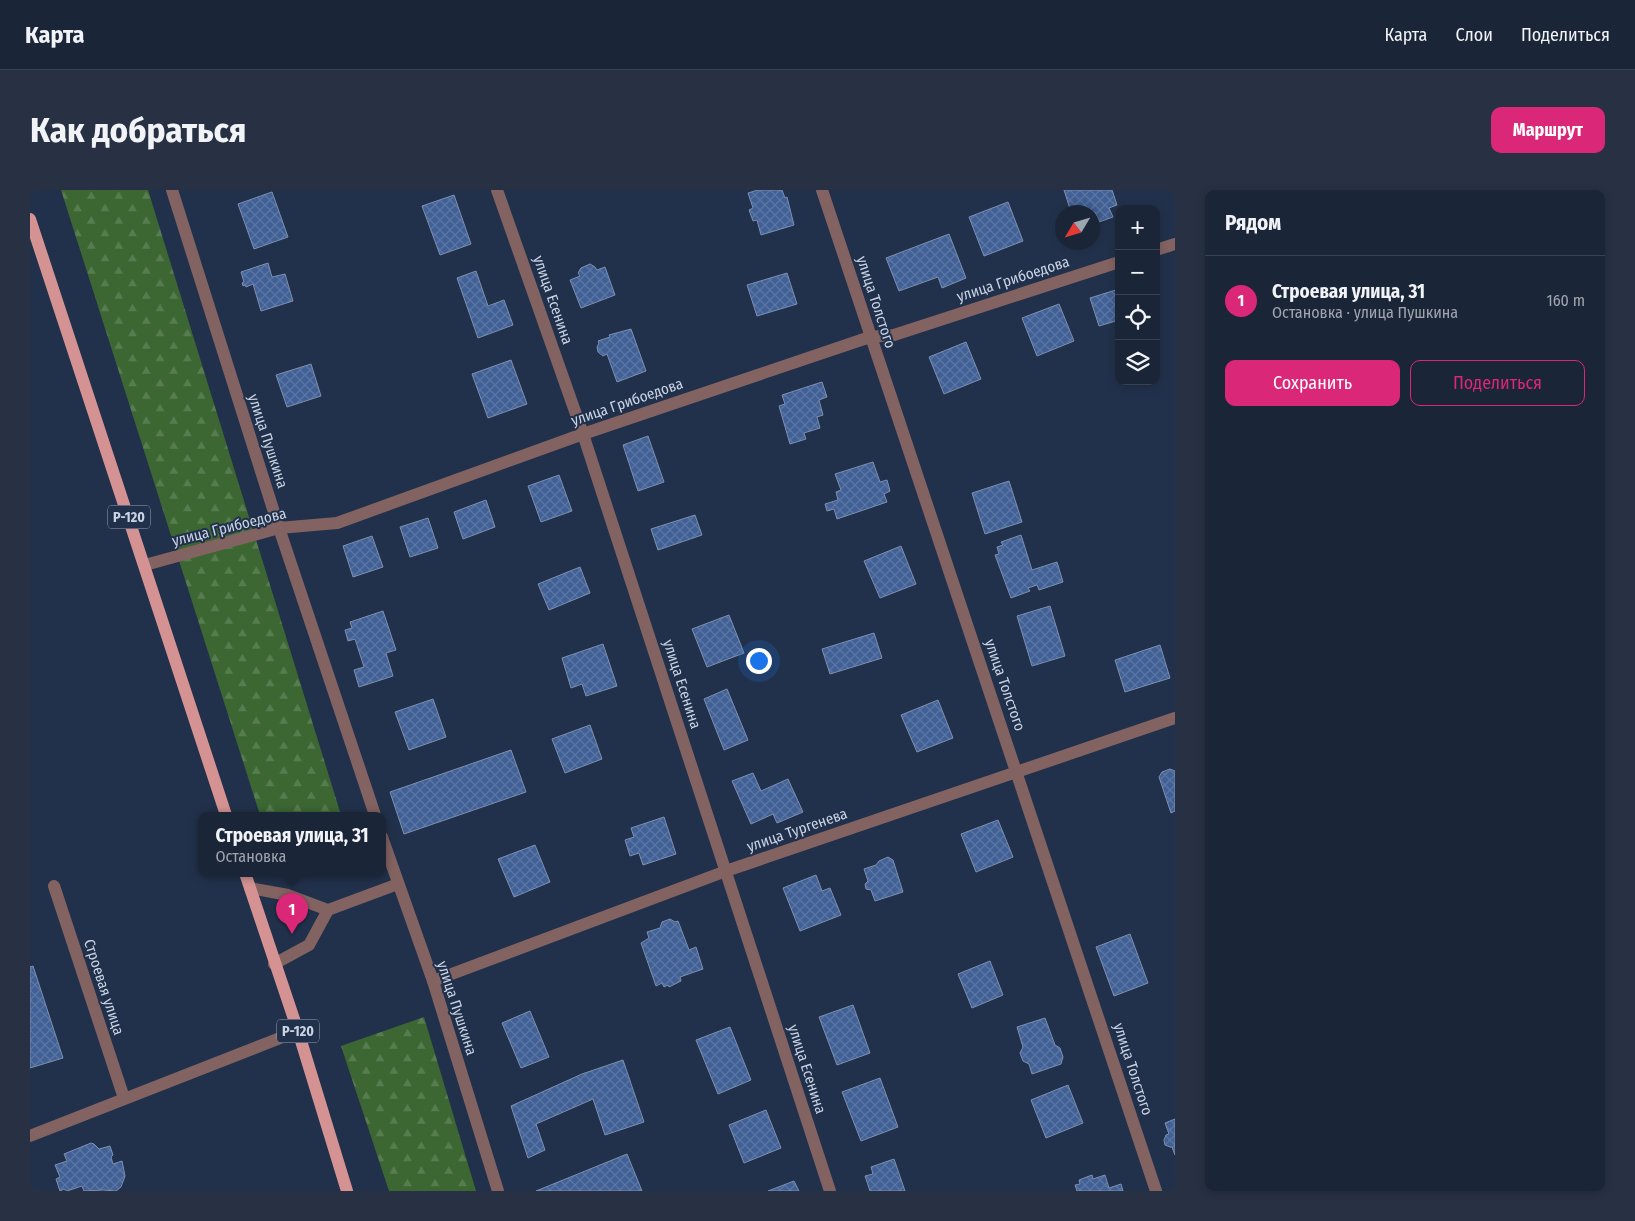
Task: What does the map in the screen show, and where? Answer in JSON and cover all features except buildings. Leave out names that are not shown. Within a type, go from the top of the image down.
[{"type":"main road","name":"Р-120","points":[[30,219],[225,812]]},
{"type":"main road","name":"Р-120","points":[[246,877],[298,1031],[347,1191]]},
{"type":"street","name":"улица Пушкина","points":[[172,190],[279,528],[374,812]]},
{"type":"street","name":"улица Есенина","points":[[497,190],[583,434],[830,1191]]},
{"type":"street","name":"улица Толстого","points":[[822,190],[1156,1191]]},
{"type":"street","points":[[1160,249],[1175,244]]},
{"type":"street","name":"улица Грибоедова","points":[[145,565],[279,528],[337,523],[583,434],[870,337],[894,335],[1115,263]]},
{"type":"street","name":"улица Тургенева","points":[[433,982],[726,871],[1175,718]]},
{"type":"street","name":"улица Пушкина","points":[[386,849],[433,982],[498,1191]]},
{"type":"street","points":[[250,888],[288,896],[328,910],[398,884]]},
{"type":"street","name":"Строевая улица","points":[[54,886],[124,1098]]},
{"type":"street","points":[[274,964],[309,945],[328,910]]},
{"type":"street","points":[[30,1136],[298,1031]]},
{"type":"green space","points":[[61,190],[148,190],[340,812],[259,812]]},
{"type":"green space","points":[[424,1017],[476,1191],[389,1191],[341,1046]]},
{"type":"place","name":"Строевая улица, 31","points":[[292,934]]}]
